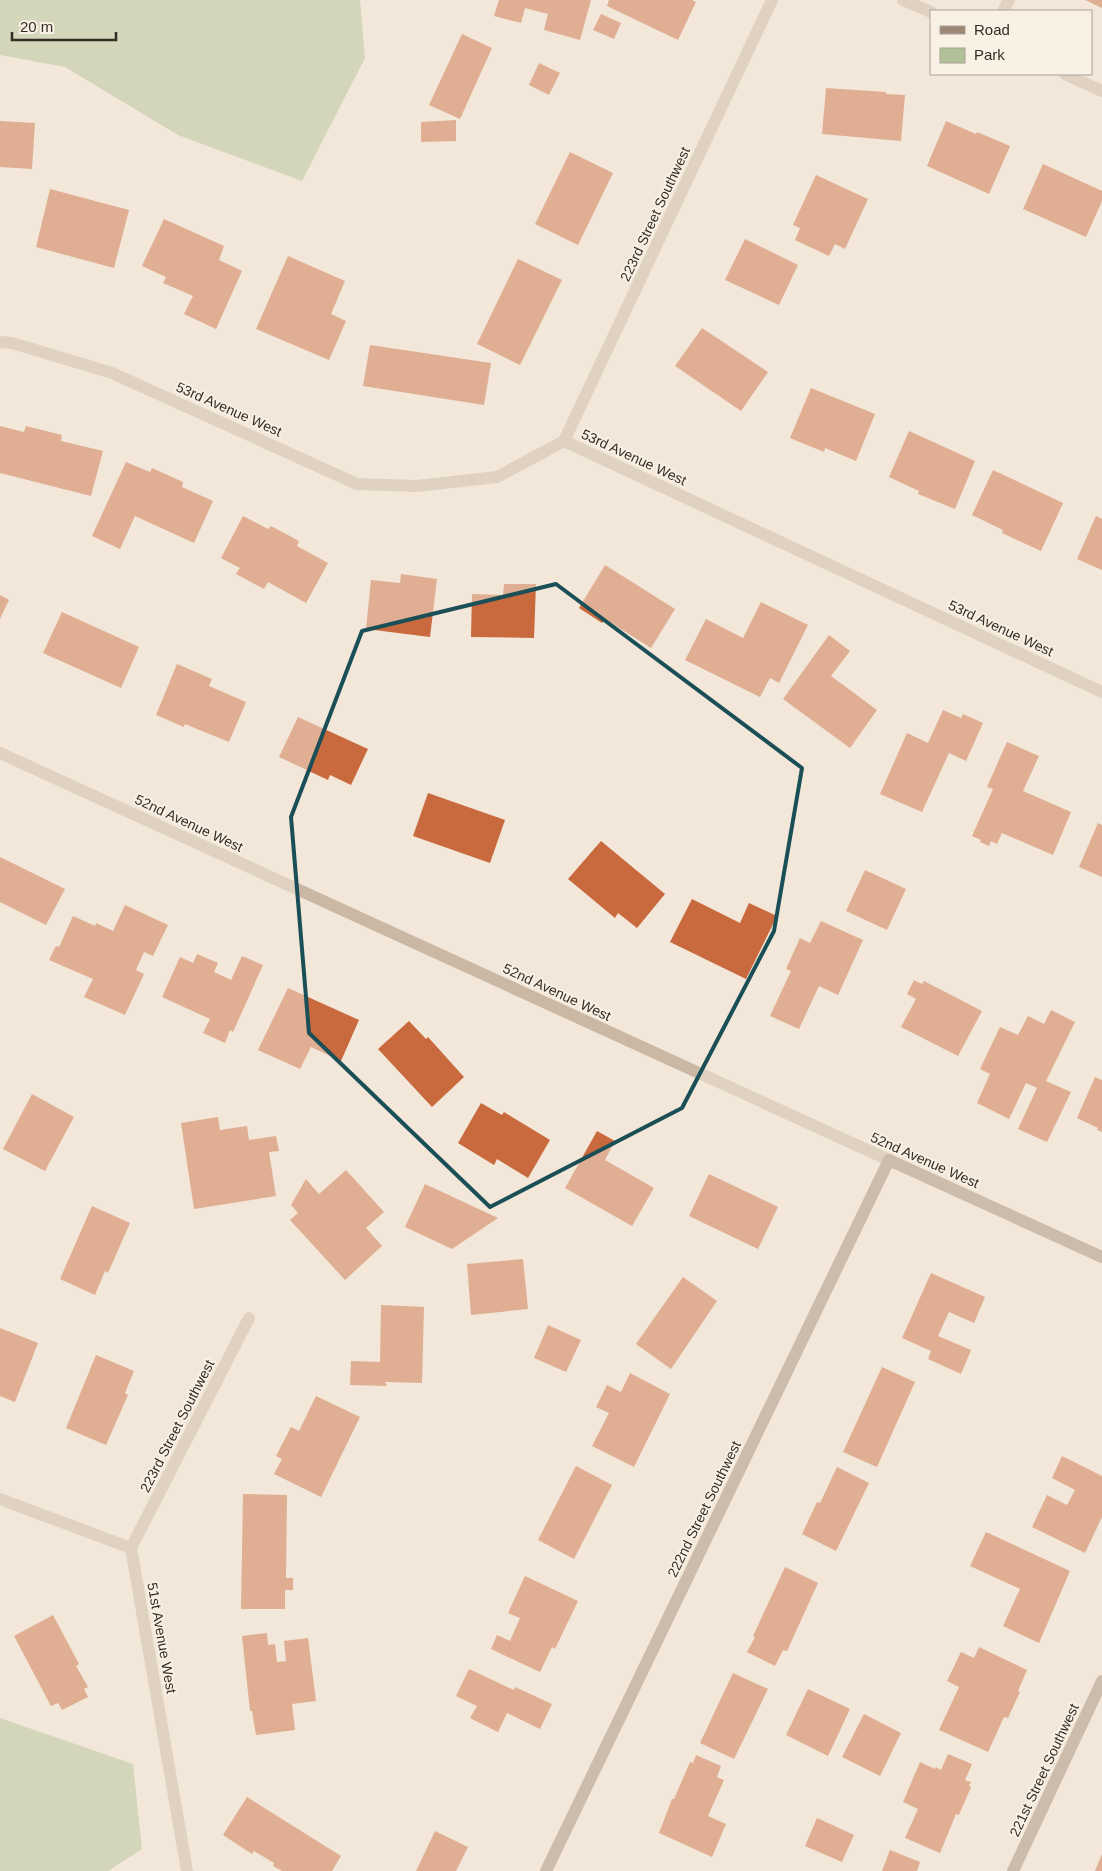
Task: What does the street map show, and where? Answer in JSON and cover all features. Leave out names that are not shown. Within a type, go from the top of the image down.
[{"type":"street","name":"223rd Street Southwest","points":[[564,441],[772,0]]},
{"type":"street","points":[[903,0],[930,12]]},
{"type":"street","points":[[1066,75],[1102,91]]},
{"type":"street","name":"53rd Avenue West","points":[[0,342],[12,343],[112,373],[357,484],[417,486],[498,477],[564,441],[1102,692]]},
{"type":"street","name":"52nd Avenue West","points":[[0,753],[1102,1257]]},
{"type":"street","name":"222nd Street Southwest","points":[[546,1871],[889,1160]]},
{"type":"street","name":"223rd Street Southwest","points":[[131,1548],[249,1318]]},
{"type":"street","points":[[0,1498],[131,1548]]},
{"type":"street","name":"51st Avenue West","points":[[131,1548],[187,1871]]},
{"type":"street","name":"221st Street Southwest","points":[[1013,1871],[1102,1681]]},
{"type":"highlighted area","points":[[556,584],[802,768],[774,931],[682,1108],[490,1207],[309,1033],[291,817],[362,631]]},
{"type":"green space","points":[[0,0],[360,0],[365,58],[302,181],[178,135],[65,67],[0,55]]},
{"type":"green space","points":[[0,1718],[133,1764],[142,1849],[108,1871],[0,1871]]},
{"type":"building","points":[[499,0],[591,0],[580,40],[544,30],[548,14],[525,8],[521,23],[494,16]]},
{"type":"building","points":[[609,0],[692,0],[696,2],[678,40],[607,6]]},
{"type":"building","points":[[1085,0],[1102,0],[1102,8]]},
{"type":"building","points":[[601,14],[621,23],[614,39],[593,30]]},
{"type":"building","points":[[462,34],[492,48],[460,119],[429,105]]},
{"type":"building","points":[[539,63],[560,73],[549,95],[529,85]]},
{"type":"building","points":[[826,88],[905,95],[901,141],[822,134]]},
{"type":"building","points":[[456,120],[456,141],[421,142],[421,122]]},
{"type":"building","points":[[0,121],[35,123],[32,169],[0,167]]},
{"type":"building","points":[[946,121],[1010,146],[989,194],[927,166]]},
{"type":"building","points":[[570,152],[613,173],[578,245],[535,224]]},
{"type":"building","points":[[1043,164],[1102,191],[1102,201],[1086,237],[1023,209]]},
{"type":"building","points":[[816,175],[868,199],[845,249],[835,244],[829,256],[795,240],[800,228],[793,225]]},
{"type":"building","points":[[50,189],[129,210],[114,268],[36,247]]},
{"type":"building","points":[[164,219],[224,246],[219,260],[242,271],[216,329],[184,314],[193,296],[163,283],[166,277],[142,266]]},
{"type":"building","points":[[745,239],[798,265],[779,305],[725,280]]},
{"type":"building","points":[[288,256],[345,281],[331,314],[346,321],[329,360],[256,329]]},
{"type":"building","points":[[518,259],[562,280],[520,365],[477,344]]},
{"type":"building","points":[[702,328],[768,372],[741,411],[675,366]]},
{"type":"building","points":[[370,345],[491,363],[484,405],[363,386]]},
{"type":"building","points":[[811,388],[875,414],[856,461],[825,448],[824,452],[790,438]]},
{"type":"building","points":[[0,426],[24,432],[26,426],[62,435],[61,441],[103,451],[91,496],[0,473]]},
{"type":"building","points":[[909,431],[975,461],[955,509],[918,494],[919,491],[889,477]]},
{"type":"building","points":[[126,462],[150,472],[152,468],[183,482],[182,487],[213,501],[194,543],[135,516],[120,549],[92,536]]},
{"type":"building","points":[[993,470],[1063,503],[1041,551],[1002,533],[1003,530],[972,515]]},
{"type":"building","points":[[243,516],[268,529],[271,526],[299,541],[297,546],[328,563],[306,603],[268,582],[264,589],[236,574],[240,568],[221,558]]},
{"type":"building","points":[[1096,516],[1102,519],[1102,570],[1077,559]]},
{"type":"building","points":[[605,565],[675,609],[651,648],[605,619],[602,623],[579,608]]},
{"type":"building","points":[[401,574],[437,579],[430,637],[366,629],[371,580],[400,583]]},
{"type":"building","points":[[504,584],[536,584],[534,638],[471,637],[472,594],[503,595]]},
{"type":"building","points":[[0,595],[9,600],[0,619]]},
{"type":"building","points":[[761,602],[808,625],[779,683],[770,678],[760,697],[685,660],[706,619],[743,638]]},
{"type":"building","points":[[62,612],[139,647],[121,688],[43,653]]},
{"type":"building","points":[[829,635],[850,651],[831,676],[877,710],[850,748],[783,699]]},
{"type":"building","points":[[177,664],[212,679],[209,686],[246,702],[229,742],[185,724],[184,727],[156,715]]},
{"type":"building","points":[[943,710],[961,718],[963,714],[983,723],[966,761],[949,753],[922,812],[880,794],[907,733],[928,743]]},
{"type":"building","points":[[298,717],[368,749],[351,785],[330,775],[328,780],[279,757]]},
{"type":"building","points":[[1007,742],[1039,756],[1023,791],[1071,812],[1053,855],[1002,833],[997,844],[991,841],[989,846],[972,836],[993,789],[987,787]]},
{"type":"building","points":[[428,793],[505,820],[490,863],[413,836]]},
{"type":"building","points":[[1098,823],[1102,825],[1102,877],[1079,867]]},
{"type":"building","points":[[601,841],[665,894],[637,928],[618,913],[615,918],[568,879]]},
{"type":"building","points":[[0,857],[65,889],[46,925],[0,902]]},
{"type":"building","points":[[865,870],[906,889],[887,930],[846,911]]},
{"type":"building","points":[[692,899],[740,923],[749,903],[777,916],[746,979],[670,942]]},
{"type":"building","points":[[125,905],[168,925],[153,956],[144,952],[136,970],[144,974],[125,1015],[84,997],[93,979],[49,960],[56,946],[59,947],[73,916],[95,926],[96,923],[113,931]]},
{"type":"building","points":[[821,921],[863,940],[838,995],[819,986],[799,1029],[770,1016],[791,971],[786,969],[800,938],[810,943]]},
{"type":"building","points":[[197,954],[218,963],[214,972],[231,980],[242,956],[263,965],[233,1032],[230,1030],[225,1043],[203,1033],[210,1019],[162,997],[180,957],[193,963]]},
{"type":"building","points":[[914,980],[922,984],[924,981],[982,1011],[958,1056],[901,1027],[916,999],[907,994]]},
{"type":"building","points":[[288,988],[359,1020],[341,1061],[311,1047],[300,1069],[258,1050]]},
{"type":"building","points":[[1051,1010],[1075,1022],[1046,1081],[1071,1092],[1047,1142],[1018,1129],[1037,1088],[1026,1083],[1009,1119],[977,1103],[990,1074],[980,1069],[1000,1027],[1018,1035],[1028,1016],[1044,1024]]},
{"type":"building","points":[[409,1021],[426,1039],[428,1037],[464,1077],[432,1107],[378,1049]]},
{"type":"building","points":[[1095,1077],[1102,1080],[1102,1132],[1097,1130],[1098,1128],[1077,1118]]},
{"type":"building","points":[[32,1094],[74,1117],[45,1171],[3,1149]]},
{"type":"building","points":[[481,1103],[502,1115],[504,1112],[550,1140],[528,1178],[497,1159],[494,1165],[458,1143]]},
{"type":"building","points":[[218,1117],[220,1130],[247,1126],[249,1140],[276,1136],[279,1151],[269,1152],[276,1196],[194,1209],[181,1123]]},
{"type":"building","points":[[597,1131],[615,1141],[605,1160],[654,1188],[632,1226],[565,1188]]},
{"type":"building","points":[[346,1170],[384,1212],[366,1228],[382,1246],[345,1280],[290,1220],[298,1213],[291,1205],[306,1179],[319,1194]]},
{"type":"building","points":[[709,1174],[778,1207],[758,1249],[689,1216]]},
{"type":"building","points":[[425,1184],[498,1218],[452,1249],[405,1227]]},
{"type":"building","points":[[92,1206],[130,1223],[108,1273],[105,1271],[95,1295],[60,1279]]},
{"type":"building","points":[[523,1259],[528,1309],[471,1315],[467,1264]]},
{"type":"building","points":[[931,1273],[985,1297],[974,1323],[949,1312],[938,1336],[971,1350],[961,1374],[928,1359],[931,1351],[902,1338]]},
{"type":"building","points":[[683,1277],[717,1301],[671,1369],[636,1344]]},
{"type":"building","points":[[381,1305],[424,1307],[422,1383],[385,1382],[387,1386],[350,1385],[351,1361],[380,1362]]},
{"type":"building","points":[[548,1325],[581,1340],[566,1372],[534,1358]]},
{"type":"building","points":[[0,1328],[38,1343],[15,1402],[0,1396]]},
{"type":"building","points":[[96,1355],[134,1371],[125,1393],[128,1395],[106,1445],[66,1428]]},
{"type":"building","points":[[882,1367],[915,1382],[877,1467],[843,1452]]},
{"type":"building","points":[[630,1373],[670,1394],[634,1467],[592,1446],[609,1413],[596,1407],[607,1385],[621,1392]]},
{"type":"building","points":[[316,1396],[360,1417],[321,1497],[274,1474],[282,1459],[276,1456],[291,1427],[299,1431]]},
{"type":"building","points":[[1062,1456],[1102,1476],[1102,1517],[1085,1553],[1032,1527],[1047,1495],[1067,1505],[1075,1490],[1052,1478]]},
{"type":"building","points":[[576,1466],[612,1485],[574,1559],[538,1540]]},
{"type":"building","points":[[837,1467],[869,1483],[836,1551],[802,1534],[817,1502],[820,1503]]},
{"type":"building","points":[[243,1494],[287,1495],[286,1578],[293,1578],[293,1590],[285,1590],[285,1609],[241,1609]]},
{"type":"building","points":[[986,1532],[1070,1571],[1039,1643],[1003,1626],[1020,1589],[970,1566]]},
{"type":"building","points":[[785,1567],[818,1583],[787,1651],[783,1650],[775,1666],[747,1652]]},
{"type":"building","points":[[525,1576],[578,1601],[555,1649],[552,1647],[540,1672],[491,1649],[497,1635],[510,1641],[520,1618],[508,1613]]},
{"type":"building","points":[[53,1615],[79,1664],[76,1666],[88,1687],[84,1689],[88,1697],[62,1710],[58,1703],[51,1706],[14,1636]]},
{"type":"building","points":[[267,1633],[268,1645],[275,1644],[277,1662],[286,1661],[284,1641],[308,1638],[316,1701],[292,1704],[295,1730],[256,1735],[252,1711],[250,1711],[242,1636]]},
{"type":"building","points":[[979,1647],[1027,1670],[1018,1691],[1020,1692],[1008,1718],[1004,1717],[988,1752],[939,1730],[959,1687],[947,1681],[961,1652],[974,1658]]},
{"type":"building","points":[[469,1669],[514,1690],[515,1687],[552,1704],[540,1729],[507,1713],[498,1732],[470,1718],[477,1706],[456,1696]]},
{"type":"building","points":[[733,1673],[768,1689],[734,1759],[700,1743]]},
{"type":"building","points":[[808,1689],[850,1709],[828,1756],[786,1735]]},
{"type":"building","points":[[864,1714],[901,1733],[880,1776],[842,1757]]},
{"type":"building","points":[[948,1754],[972,1764],[965,1780],[971,1782],[969,1786],[971,1787],[959,1815],[956,1814],[940,1853],[905,1838],[918,1809],[903,1802],[920,1762],[941,1770]]},
{"type":"building","points":[[696,1755],[721,1766],[717,1777],[724,1780],[708,1816],[726,1824],[712,1857],[659,1833],[672,1799],[674,1799],[690,1762],[693,1763]]},
{"type":"building","points":[[247,1797],[341,1856],[332,1871],[282,1871],[273,1866],[274,1863],[254,1851],[252,1854],[223,1835]]},
{"type":"building","points":[[817,1818],[854,1835],[842,1862],[805,1846]]},
{"type":"building","points":[[435,1831],[468,1847],[456,1871],[416,1871]]},
{"type":"building","points":[[890,1850],[920,1862],[917,1871],[882,1871]]},
{"type":"building","points":[[1102,1854],[1102,1871],[1095,1871]]}]
